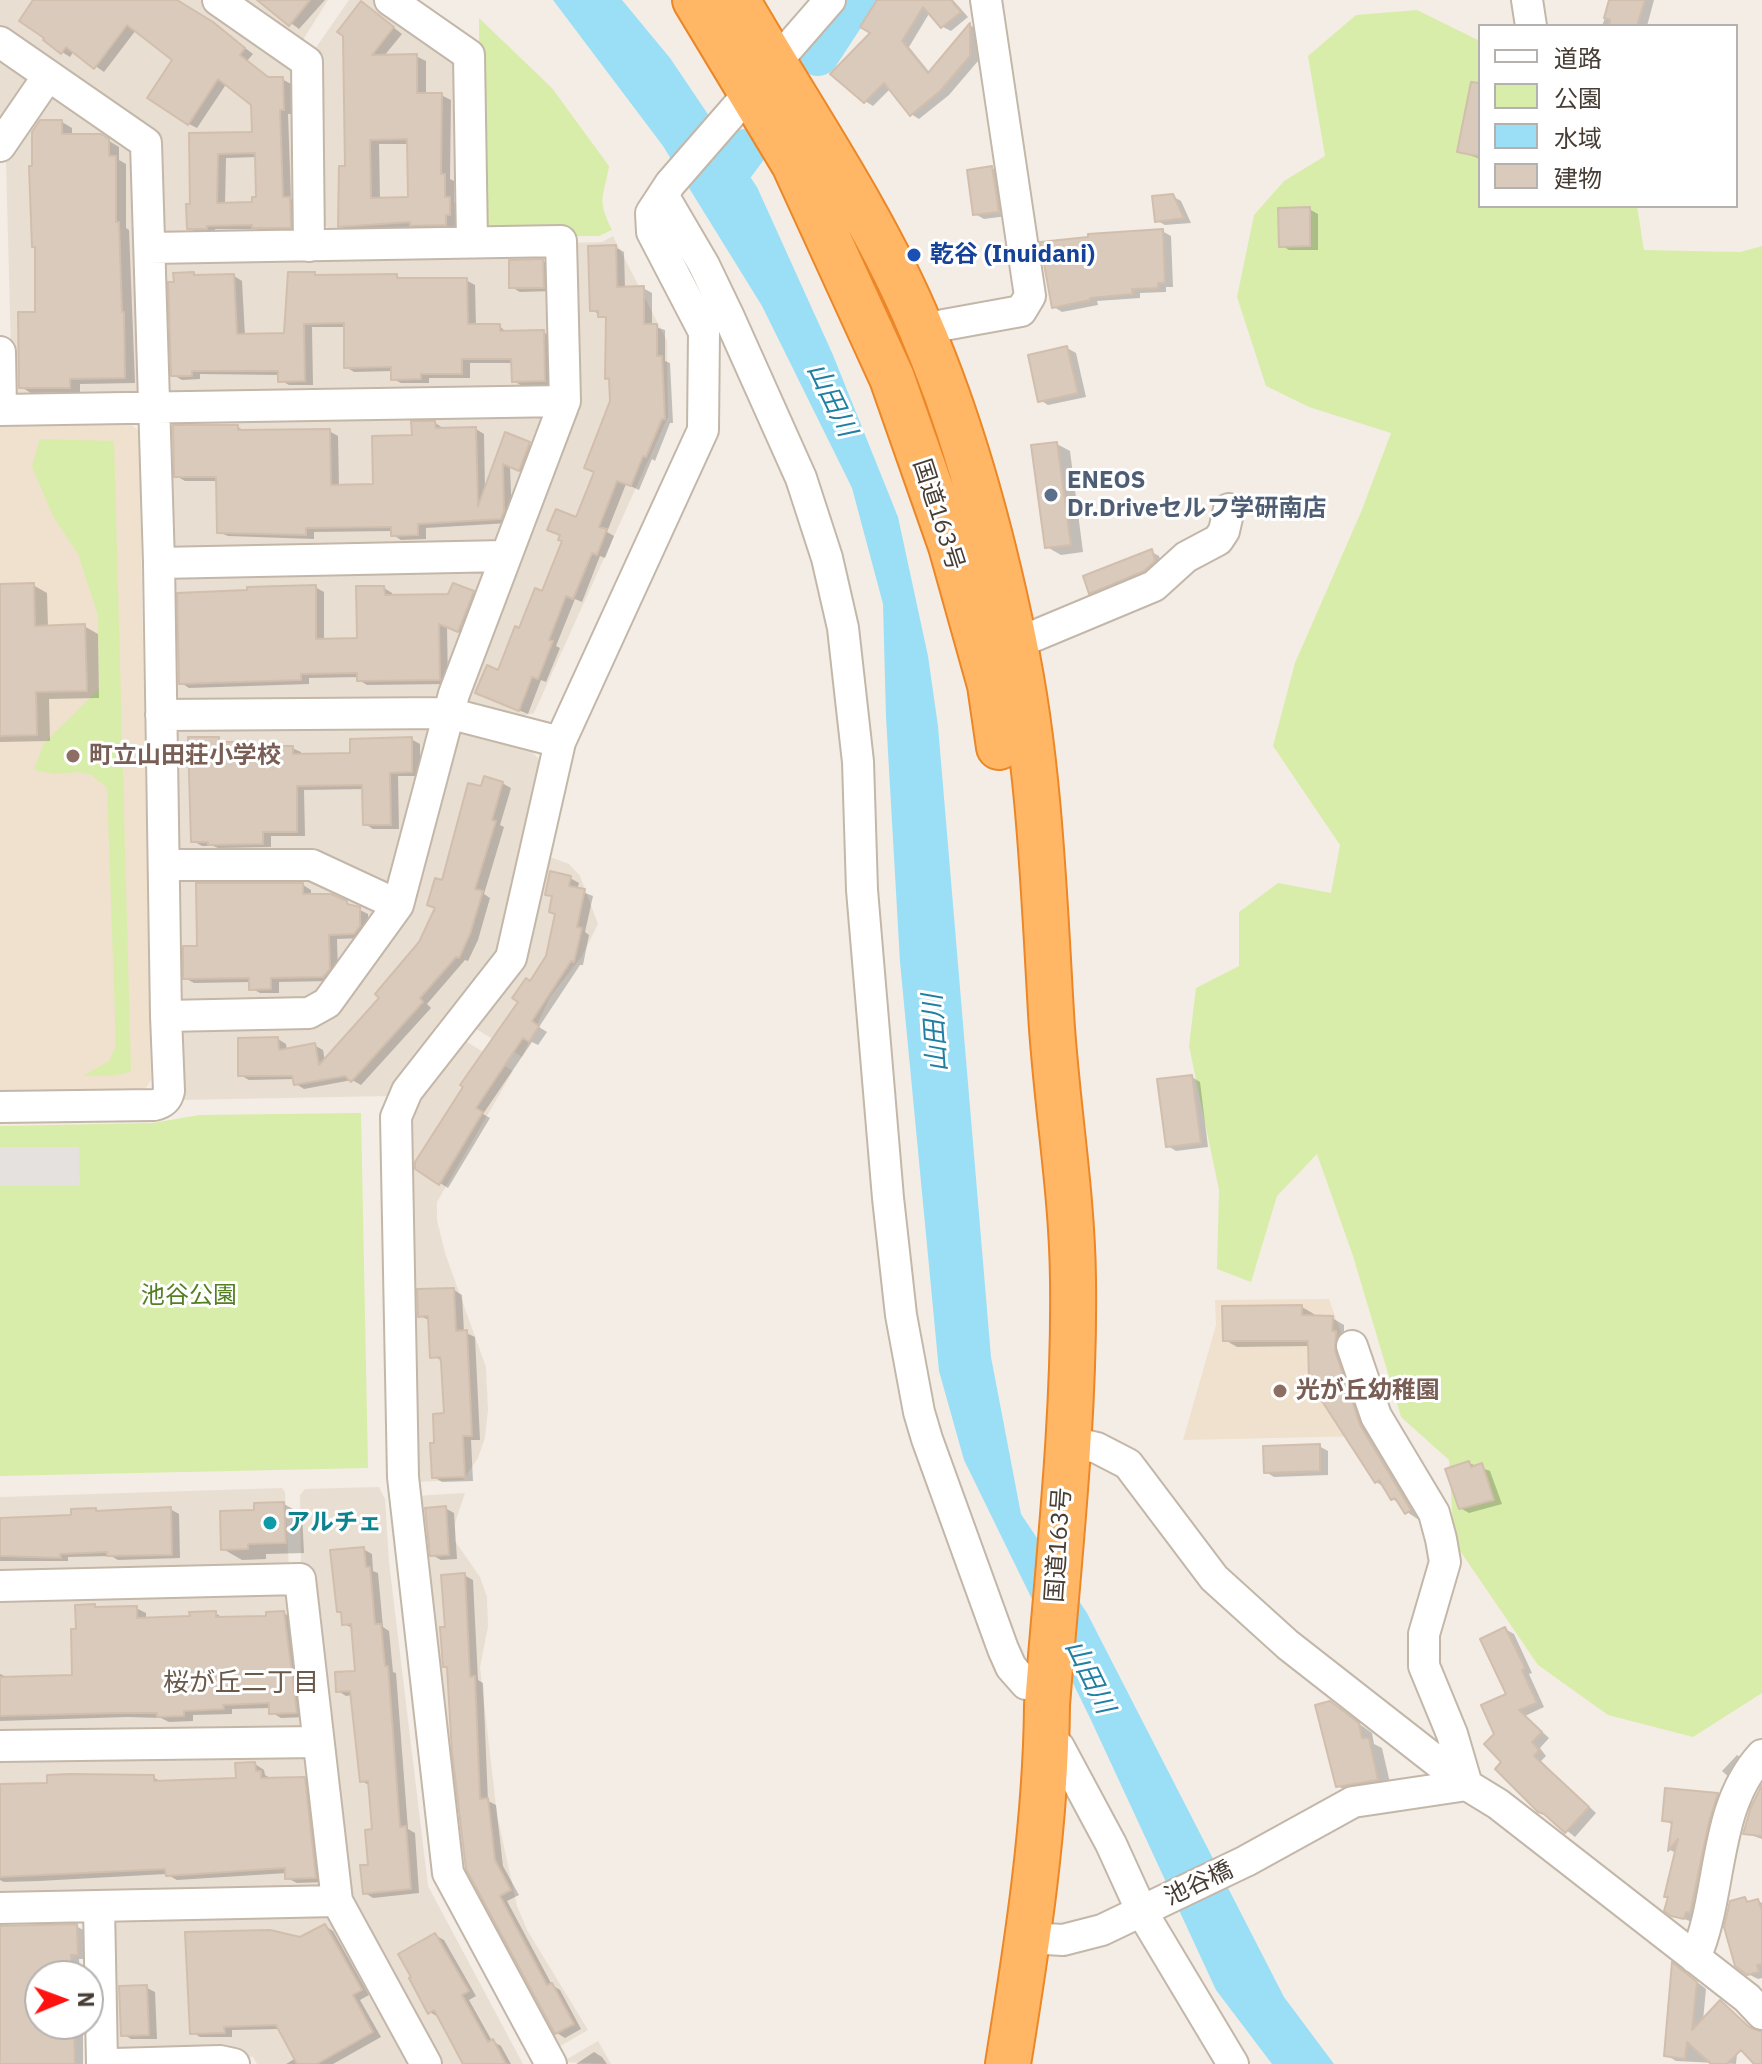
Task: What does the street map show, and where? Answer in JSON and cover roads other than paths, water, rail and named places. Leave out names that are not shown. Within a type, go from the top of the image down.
[{"type":"highway","name":"国道163号","points":[[706,1],[794,164],[892,378],[951,546],[990,685],[1038,999],[1054,1072]]},
{"type":"highway","name":"国道163号","points":[[753,91],[863,208],[922,329],[975,478],[1015,644],[1034,778],[1054,1072],[1068,1194],[1073,1275],[1073,1353],[1063,1490],[1037,1694],[1047,1752],[1028,1938],[1008,2064]]},
{"type":"street","points":[[218,0],[307,62],[309,246]]},
{"type":"street","points":[[390,0],[469,55],[472,242]]},
{"type":"street","points":[[551,2064],[448,1873],[403,1477],[396,1117],[407,1091],[511,958],[560,742],[703,430],[704,332],[652,232],[651,213],[667,190],[830,0]]},
{"type":"street","points":[[922,329],[1021,311],[1030,296],[986,0]]},
{"type":"street","points":[[1527,0],[1531,24]]},
{"type":"street","points":[[0,42],[146,143],[159,563],[169,1091],[162,1103],[0,1107]]},
{"type":"street","points":[[0,146],[48,76]]},
{"type":"street","points":[[667,190],[801,478],[827,558],[843,628],[858,762],[862,890],[886,1182],[901,1315],[912,1375],[927,1439],[1003,1649],[1011,1667],[1037,1694]]},
{"type":"street","points":[[150,248],[561,241],[565,401],[448,713],[398,905],[327,1003],[309,1013],[166,1016]]},
{"type":"street","points":[[0,352],[1,410],[565,401]]},
{"type":"street","points":[[1015,644],[1154,586],[1186,557],[1218,540],[1224,531],[1229,509]]},
{"type":"street","points":[[159,563],[506,556]]},
{"type":"street","points":[[161,715],[448,713],[560,742]]},
{"type":"street","points":[[164,865],[312,865],[398,905]]},
{"type":"street","points":[[1352,1346],[1376,1416],[1434,1513],[1441,1539],[1445,1562],[1424,1634],[1424,1666],[1452,1734],[1467,1785]]},
{"type":"street","points":[[1068,1441],[1097,1448],[1128,1464],[1214,1578],[1288,1645],[1695,1958],[1757,1998]]},
{"type":"street","points":[[0,1586],[300,1579],[337,1901],[426,2064]]},
{"type":"street","points":[[0,1746],[318,1742]]},
{"type":"street","points":[[1059,1747],[1233,2064]]},
{"type":"street","points":[[1695,1958],[1703,1939],[1720,1852],[1741,1784],[1762,1755]]},
{"type":"street","name":"池谷橋","points":[[1028,1938],[1063,1940],[1102,1930],[1246,1861],[1353,1802],[1467,1785]]},
{"type":"street","points":[[0,1908],[337,1901]]},
{"type":"street","points":[[99,1906],[102,2064]]},
{"type":"street","points":[[114,2064],[220,2061],[234,2064]]},
{"type":"water","name":"山田川","points":[[553,0],[622,0],[670,58],[757,187],[833,355],[898,517],[928,656],[938,726],[991,1357],[1021,1514],[1087,1613],[1284,1997],[1334,2064],[1272,2064],[1216,1990],[1090,1718],[964,1460],[939,1371],[900,962],[883,604],[852,488],[762,306],[663,146]]},
{"type":"waterway","points":[[818,55],[854,0]]},
{"type":"waterway","points":[[716,189],[745,150]]},
{"type":"place","name":"乾谷 (Inuidani)","points":[[914,255]]},
{"type":"place","name":"ENEOS Dr.Driveセルフ学研南店","points":[[1051,495]]},
{"type":"place","name":"町立山田荘小学校","points":[[73,756]]},
{"type":"place","name":"光が丘幼稚園","points":[[1280,1391]]},
{"type":"place","name":"アルチェ","points":[[270,1523]]},
{"type":"district","name":"桜が丘二丁目","points":[[241,1683]]},
{"type":"park label","name":"池谷公園","points":[[189,1296]]}]
